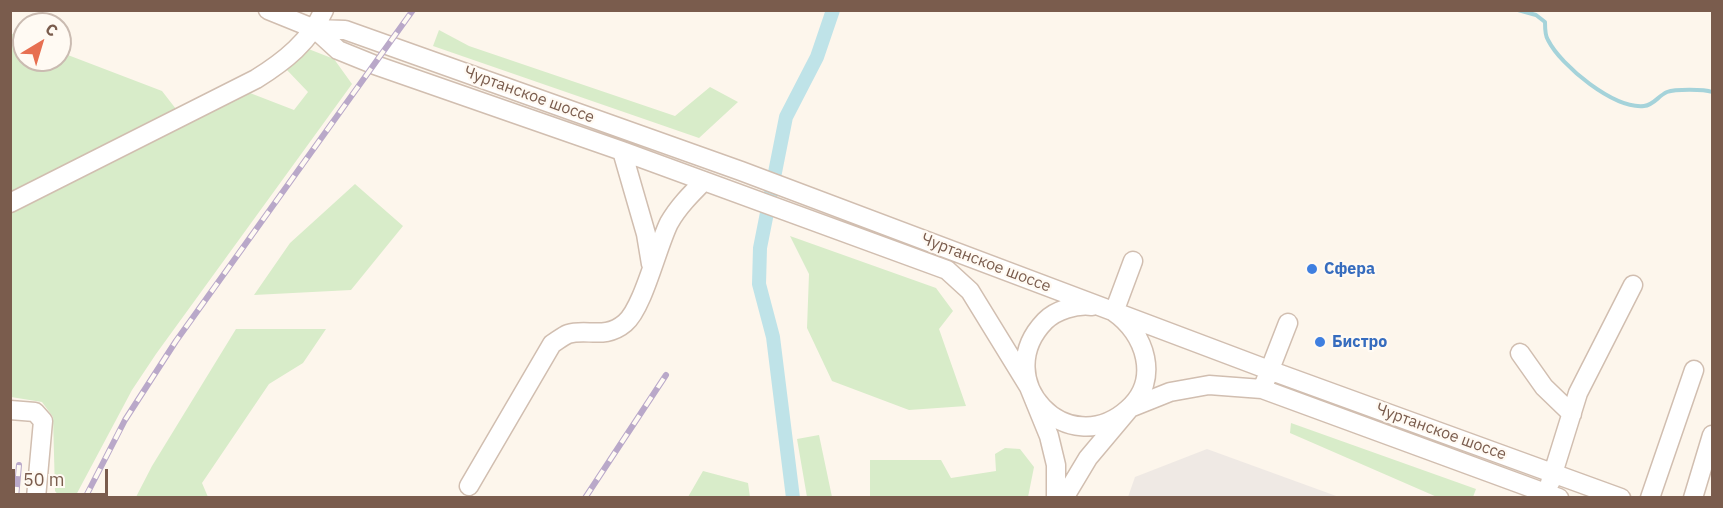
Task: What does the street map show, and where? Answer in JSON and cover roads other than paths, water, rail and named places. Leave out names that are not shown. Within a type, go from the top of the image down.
[{"type":"street","points":[[268,10],[315,28]]},
{"type":"street","points":[[10,203],[256,79],[282,63],[315,28],[325,11]]},
{"type":"street","name":"Чуртанское шоссе","points":[[315,28],[338,50],[375,65],[704,180],[947,270],[970,291],[1029,387],[1049,436],[1056,465],[1056,498]]},
{"type":"street","name":"Чуртанское шоссе","points":[[315,28],[345,30],[741,171],[1269,370],[1621,498]]},
{"type":"street","points":[[622,151],[646,234],[651,264]]},
{"type":"street","points":[[469,486],[552,344],[569,334],[602,334],[626,323],[641,297],[651,264],[669,222],[685,199],[704,180]]},
{"type":"street","points":[[1109,310],[1133,261]]},
{"type":"street","points":[[1552,495],[1553,473],[1578,393],[1633,285]]},
{"type":"street","points":[[1064,498],[1088,458],[1130,408],[1141,391],[1146,372],[1145,352],[1137,333],[1109,310],[1086,305],[1067,308],[1049,317],[1036,331],[1027,349],[1025,368],[1029,387],[1039,405],[1054,418],[1074,426],[1094,426],[1113,420],[1130,408]]},
{"type":"street","points":[[1262,389],[1287,323]]},
{"type":"street","points":[[1520,353],[1544,387],[1572,414]]},
{"type":"street","points":[[1650,498],[1694,370]]},
{"type":"street","name":"Чуртанское шоссе","points":[[1130,408],[1170,392],[1209,385],[1262,389],[1552,495]]},
{"type":"street","points":[[10,410],[35,412],[43,422],[36,498]]},
{"type":"street","points":[[1693,498],[1710,455],[1713,435]]},
{"type":"waterway","points":[[793,498],[773,337],[759,284],[760,248],[786,117],[817,57],[833,10]]},
{"type":"waterway","points":[[1518,10],[1536,15],[1545,22],[1547,38],[1564,62],[1590,84],[1618,101],[1644,106],[1671,91],[1712,92]]},
{"type":"railway","points":[[85,498],[125,420],[176,341],[413,10]]},
{"type":"railway","points":[[585,498],[666,375]]},
{"type":"railway","points":[[16,498],[19,465]]},
{"type":"place","name":"Сфера","points":[[1312,269]]},
{"type":"place","name":"Бистро","points":[[1320,342]]}]
